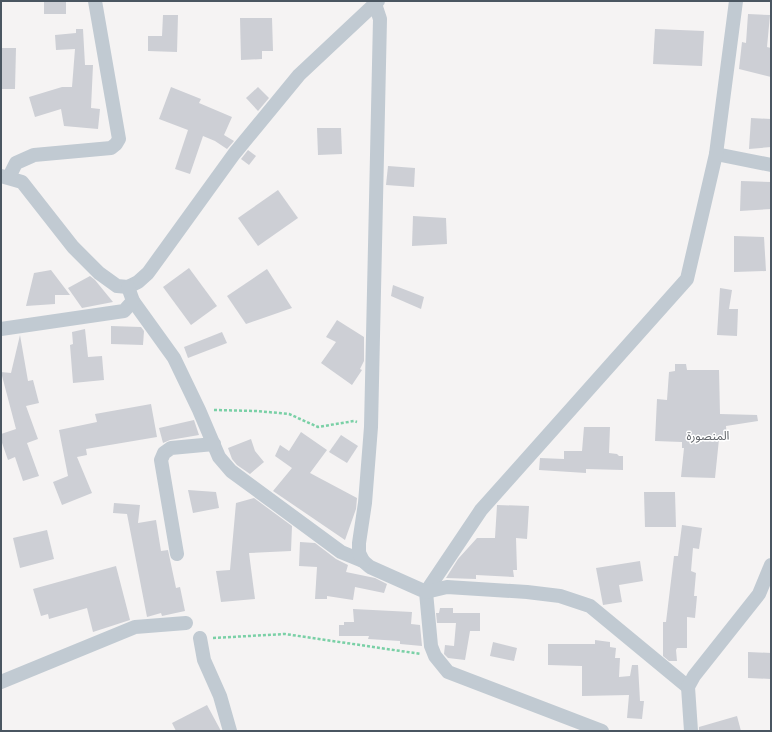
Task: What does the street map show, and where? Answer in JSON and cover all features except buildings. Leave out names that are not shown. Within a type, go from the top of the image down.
[{"type":"street","points":[[95,1],[119,139],[111,148],[34,155],[16,164],[5,176],[22,182],[73,247],[99,273],[117,286],[128,287],[138,282],[148,273],[234,154],[299,75],[376,2]]},
{"type":"street","points":[[602,731],[448,672],[435,656],[432,646],[426,592],[481,510],[687,279],[716,154],[736,1]]},
{"type":"street","points":[[363,561],[359,553],[359,543],[365,503],[371,426],[380,19],[376,2]]},
{"type":"street","points":[[716,154],[771,165]]},
{"type":"street","points":[[128,287],[133,301],[174,358],[200,410],[219,457],[231,471],[341,552],[363,561],[370,566],[426,592],[447,588],[528,592],[560,596],[590,606],[688,687]]},
{"type":"street","points":[[1,329],[124,311],[133,301]]},
{"type":"street","points":[[178,554],[161,460],[164,453],[171,448],[214,444]]},
{"type":"street","points":[[691,731],[688,687],[694,676],[758,594],[771,565]]},
{"type":"street","points":[[1,682],[135,626],[186,623]]},
{"type":"street","points":[[200,638],[204,660],[220,696],[230,731]]},
{"type":"path","points":[[200,410],[257,411],[289,414],[318,427],[354,421],[371,426]]},
{"type":"path","points":[[200,638],[285,634],[435,656]]},
{"type":"district","name":"المنصورة","points":[[708,436]]}]
